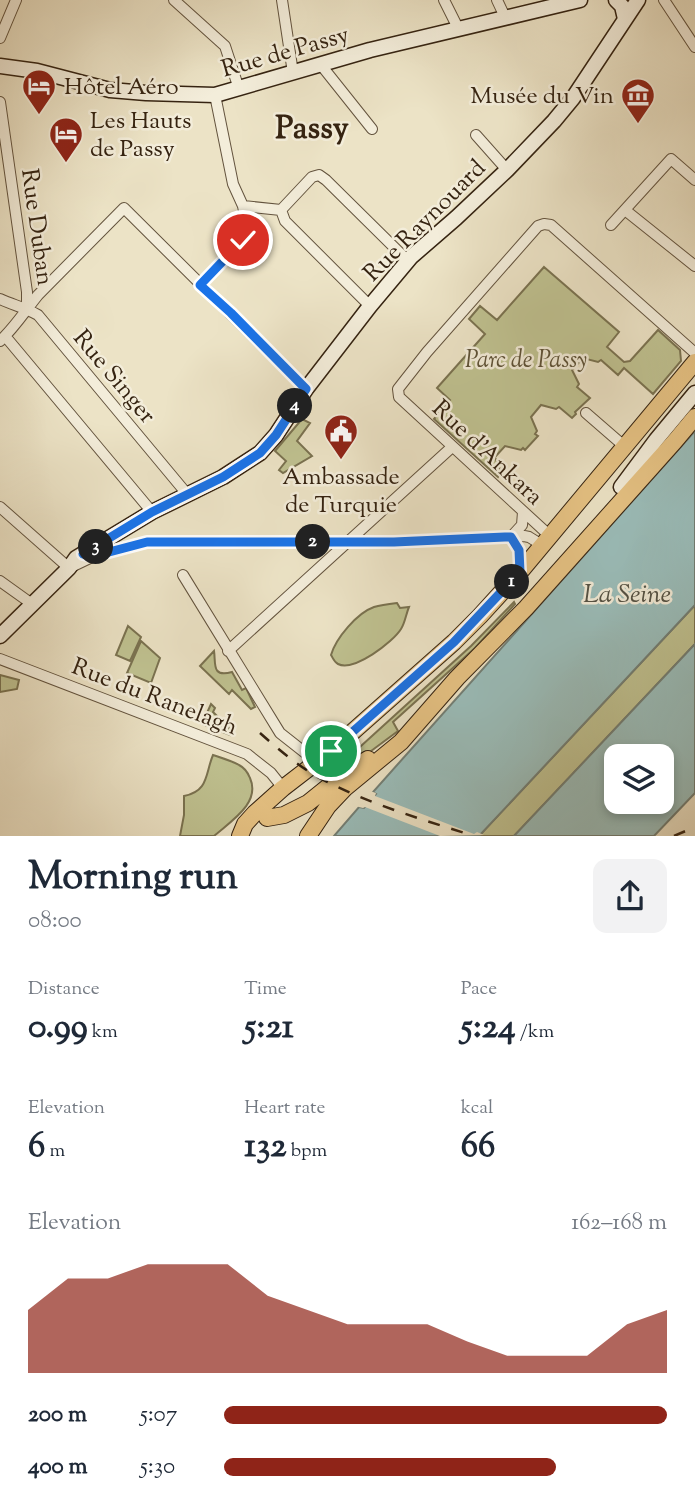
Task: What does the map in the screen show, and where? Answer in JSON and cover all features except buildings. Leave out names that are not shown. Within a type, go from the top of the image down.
[{"type":"main road","points":[[241,836],[245,824],[283,789],[318,763],[454,642],[520,572],[695,362]]},
{"type":"main road","points":[[492,641],[562,551],[621,487],[695,416]]},
{"type":"main road","points":[[308,836],[328,806],[345,788],[392,750],[526,608],[675,442],[695,416]]},
{"type":"main road","points":[[546,541],[562,551]]},
{"type":"main road","points":[[267,818],[284,815],[308,803],[415,724]]},
{"type":"main road","points":[[241,836],[254,830],[267,818],[283,799],[283,789]]},
{"type":"street","points":[[0,38],[16,0]]},
{"type":"street","points":[[174,0],[225,46],[239,89]]},
{"type":"street","points":[[282,0],[293,73]]},
{"type":"street","points":[[444,0],[458,28]]},
{"type":"street","points":[[497,0],[505,17]]},
{"type":"street","name":"Rue de Passy","points":[[0,66],[37,71],[110,90],[215,95],[370,50],[580,0]]},
{"type":"street","points":[[616,0],[622,6],[625,19]]},
{"type":"street","name":"Rue Raynouard","points":[[0,636],[74,560],[88,555],[152,512],[223,477],[260,453],[276,435],[306,389],[408,261],[507,170],[554,121],[638,0]]},
{"type":"street","points":[[664,0],[695,47]]},
{"type":"street","points":[[321,65],[372,130]]},
{"type":"street","points":[[200,285],[243,240],[247,227],[243,206],[233,184],[215,95]]},
{"type":"street","name":"Rue Duban","points":[[0,99],[27,292],[27,309]]},
{"type":"street","points":[[476,135],[507,170]]},
{"type":"street","points":[[611,225],[671,159],[695,180]]},
{"type":"street","points":[[281,210],[312,177],[319,175],[408,261]]},
{"type":"street","points":[[243,206],[281,210]]},
{"type":"street","points":[[152,512],[2,339],[23,317],[38,295],[124,208],[306,389]]},
{"type":"street","points":[[281,210],[285,221],[370,306]]},
{"type":"street","points":[[625,210],[695,266]]},
{"type":"street","name":"Rue d'Ankara","points":[[546,541],[523,512],[399,397],[398,389],[427,352],[538,226],[544,224],[551,225],[695,353]]},
{"type":"street","name":"Rue Singer","points":[[0,299],[37,315],[187,494]]},
{"type":"street","points":[[621,487],[695,393]]},
{"type":"street","points":[[586,413],[624,446]]},
{"type":"street","points":[[228,650],[452,447]]},
{"type":"street","points":[[0,507],[69,568]]},
{"type":"street","points":[[511,537],[522,525],[523,512]]},
{"type":"street","points":[[88,555],[147,542],[394,542],[524,536],[546,541]]},
{"type":"street","points":[[511,537],[519,550],[520,572]]},
{"type":"street","points":[[183,575],[280,733],[318,763]]},
{"type":"street","points":[[0,580],[32,604]]},
{"type":"street","name":"Rue du Ranelagh","points":[[0,659],[247,754],[271,773],[283,789]]},
{"type":"green space","name":"Parc de Passy","points":[[544,267],[619,332],[607,347],[624,362],[630,361],[658,330],[680,350],[681,361],[653,394],[624,368],[618,375],[601,360],[598,362],[583,358],[572,370],[579,384],[577,387],[590,398],[572,418],[559,407],[556,409],[541,405],[531,417],[537,431],[535,434],[538,436],[525,450],[505,446],[495,457],[501,472],[498,477],[434,419],[450,400],[437,388],[485,334],[469,319],[480,306],[497,320]]},
{"type":"green space","points":[[302,419],[310,423],[297,441],[312,456],[283,473],[279,470],[286,461],[275,451]]},
{"type":"green space","points":[[514,602],[475,648],[393,722],[398,731],[332,777],[328,776],[471,646]]},
{"type":"green space","points":[[397,603],[400,608],[409,607],[397,635],[363,660],[345,665],[335,662],[331,655],[334,648],[354,620],[374,607]]},
{"type":"green space","points":[[695,605],[695,644],[514,836],[479,836]]},
{"type":"green space","points":[[128,626],[141,637],[130,661],[116,655]]},
{"type":"green space","points":[[141,641],[160,658],[151,683],[127,673]]},
{"type":"green space","points":[[214,651],[218,671],[232,672],[242,690],[246,688],[255,707],[251,709],[232,690],[229,694],[200,666]]},
{"type":"green space","points":[[0,675],[19,680],[17,689],[0,692]]},
{"type":"green space","points":[[211,704],[215,708],[213,712],[232,731],[230,735],[202,724]]},
{"type":"green space","points":[[213,755],[245,769],[252,787],[251,796],[243,811],[214,836],[180,836],[184,796],[192,794],[202,786]]},
{"type":"water","name":"La Seine","points":[[695,431],[695,605],[479,836],[334,836],[359,807],[364,808],[376,794],[373,792]]},
{"type":"water","name":"La Seine","points":[[695,644],[695,793],[654,836],[514,836]]},
{"type":"pier","points":[[370,791],[376,793],[375,796],[474,834],[477,832],[484,835],[440,836],[365,807],[355,806],[362,804]]},
{"type":"railway","points":[[260,733],[301,766],[335,786],[394,810],[474,836]]},
{"type":"railway","points":[[674,836],[695,827]]},
{"type":"place","name":"Hôtel Aéro","points":[[39,116]]},
{"type":"place","name":"Musée du Vin","points":[[638,125]]},
{"type":"place","name":"Les Hauts de Passy","points":[[66,164]]},
{"type":"place","name":"Ambassade de Turquie","points":[[341,461]]},
{"type":"district","name":"Passy","points":[[312,127]]},
{"type":"route","points":[[243,240],[200,285],[306,389],[290,416],[260,453],[223,477],[152,512],[83,554],[94,556],[147,542],[394,542],[505,537],[511,537],[519,550],[520,572],[503,591],[454,642],[331,751]]}]
